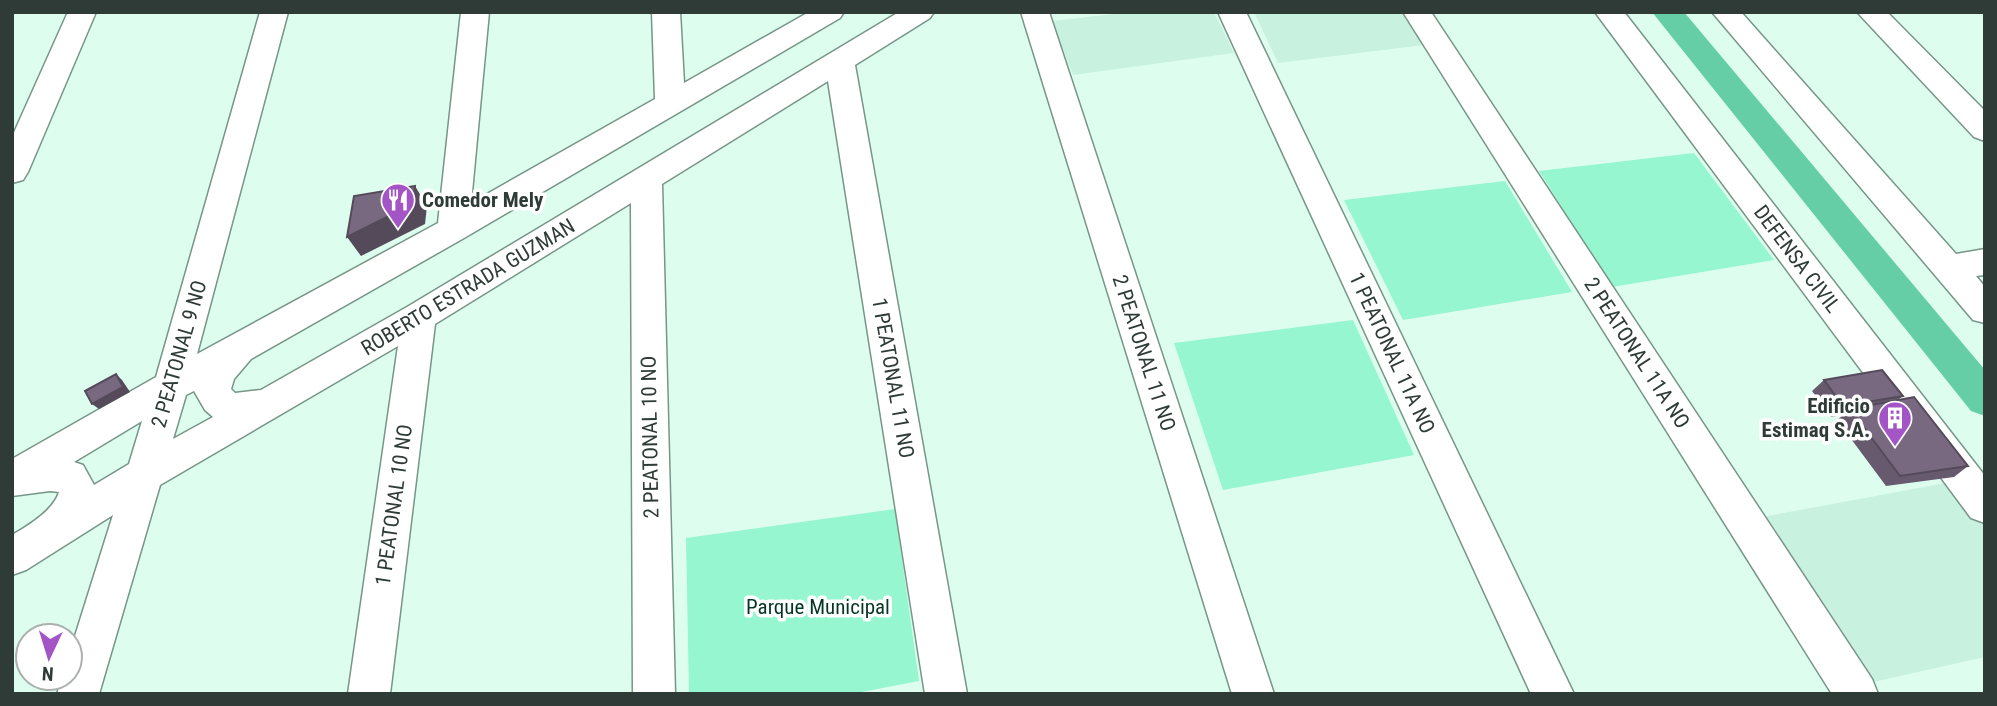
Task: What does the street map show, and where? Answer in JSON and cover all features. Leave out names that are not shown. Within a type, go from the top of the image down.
[{"type":"street","points":[[12,172],[82,12]]},
{"type":"street","name":"2 PEATONAL 9 NO","points":[[78,694],[171,386],[274,12]]},
{"type":"street","points":[[453,229],[475,12]]},
{"type":"street","points":[[666,12],[670,104]]},
{"type":"street","points":[[12,479],[830,12]]},
{"type":"street","name":"ROBERTO ESTRADA GUZMAN","points":[[26,548],[142,476],[419,317],[920,12]]},
{"type":"street","name":"2 PEATONAL 11 NO","points":[[1035,12],[1252,694]]},
{"type":"street","name":"1 PEATONAL 11A NO","points":[[1232,12],[1553,694]]},
{"type":"street","name":"2 PEATONAL 11A NO","points":[[1417,12],[1857,694]]},
{"type":"street","name":"DEFENSA CIVIL","points":[[1609,12],[1985,506]]},
{"type":"street","points":[[1726,12],[1985,310]]},
{"type":"street","points":[[1871,12],[1985,130]]},
{"type":"street","name":"1 PEATONAL 11 NO","points":[[839,63],[946,694]]},
{"type":"street","name":"2 PEATONAL 10 NO","points":[[646,179],[654,694]]},
{"type":"street","points":[[1948,268],[1985,262]]},
{"type":"street","name":"1 PEATONAL 10 NO","points":[[369,694],[419,317]]},
{"type":"street","points":[[243,345],[218,372],[212,391],[220,404],[233,409],[270,404]]},
{"type":"street","points":[[12,479],[50,474],[70,477],[78,491],[74,509],[26,548]]},
{"type":"shaded area","points":[[1131,12],[1214,12],[1234,53],[1073,75],[1052,21]]},
{"type":"shaded area","points":[[1254,12],[1404,12],[1424,45],[1278,63]]},
{"type":"shaded area","points":[[1956,481],[1985,519],[1985,657],[1869,683],[1762,517]]},
{"type":"green space","points":[[1694,153],[1774,260],[1612,287],[1539,171]]},
{"type":"green space","points":[[1505,181],[1572,292],[1403,320],[1344,200]]},
{"type":"green space","points":[[1353,320],[1414,455],[1223,490],[1174,343]]},
{"type":"green space","name":"Parque Municipal","points":[[895,509],[919,681],[851,694],[689,694],[686,538]]},
{"type":"building","points":[[415,186],[413,204],[347,237],[354,196]]},
{"type":"building","points":[[1882,370],[1903,396],[1843,406],[1824,380]]},
{"type":"building","points":[[116,374],[123,387],[92,404],[85,391]]},
{"type":"building","name":"Edificio Estimaq S.A.","points":[[1914,397],[1968,466],[1900,476],[1850,409]]},
{"type":"waterway","points":[[1667,12],[1985,399]]},
{"type":"place","name":"Comedor Mely","points":[[398,230]]},
{"type":"place","name":"Edificio Estimaq S.A.","points":[[1895,448]]}]
